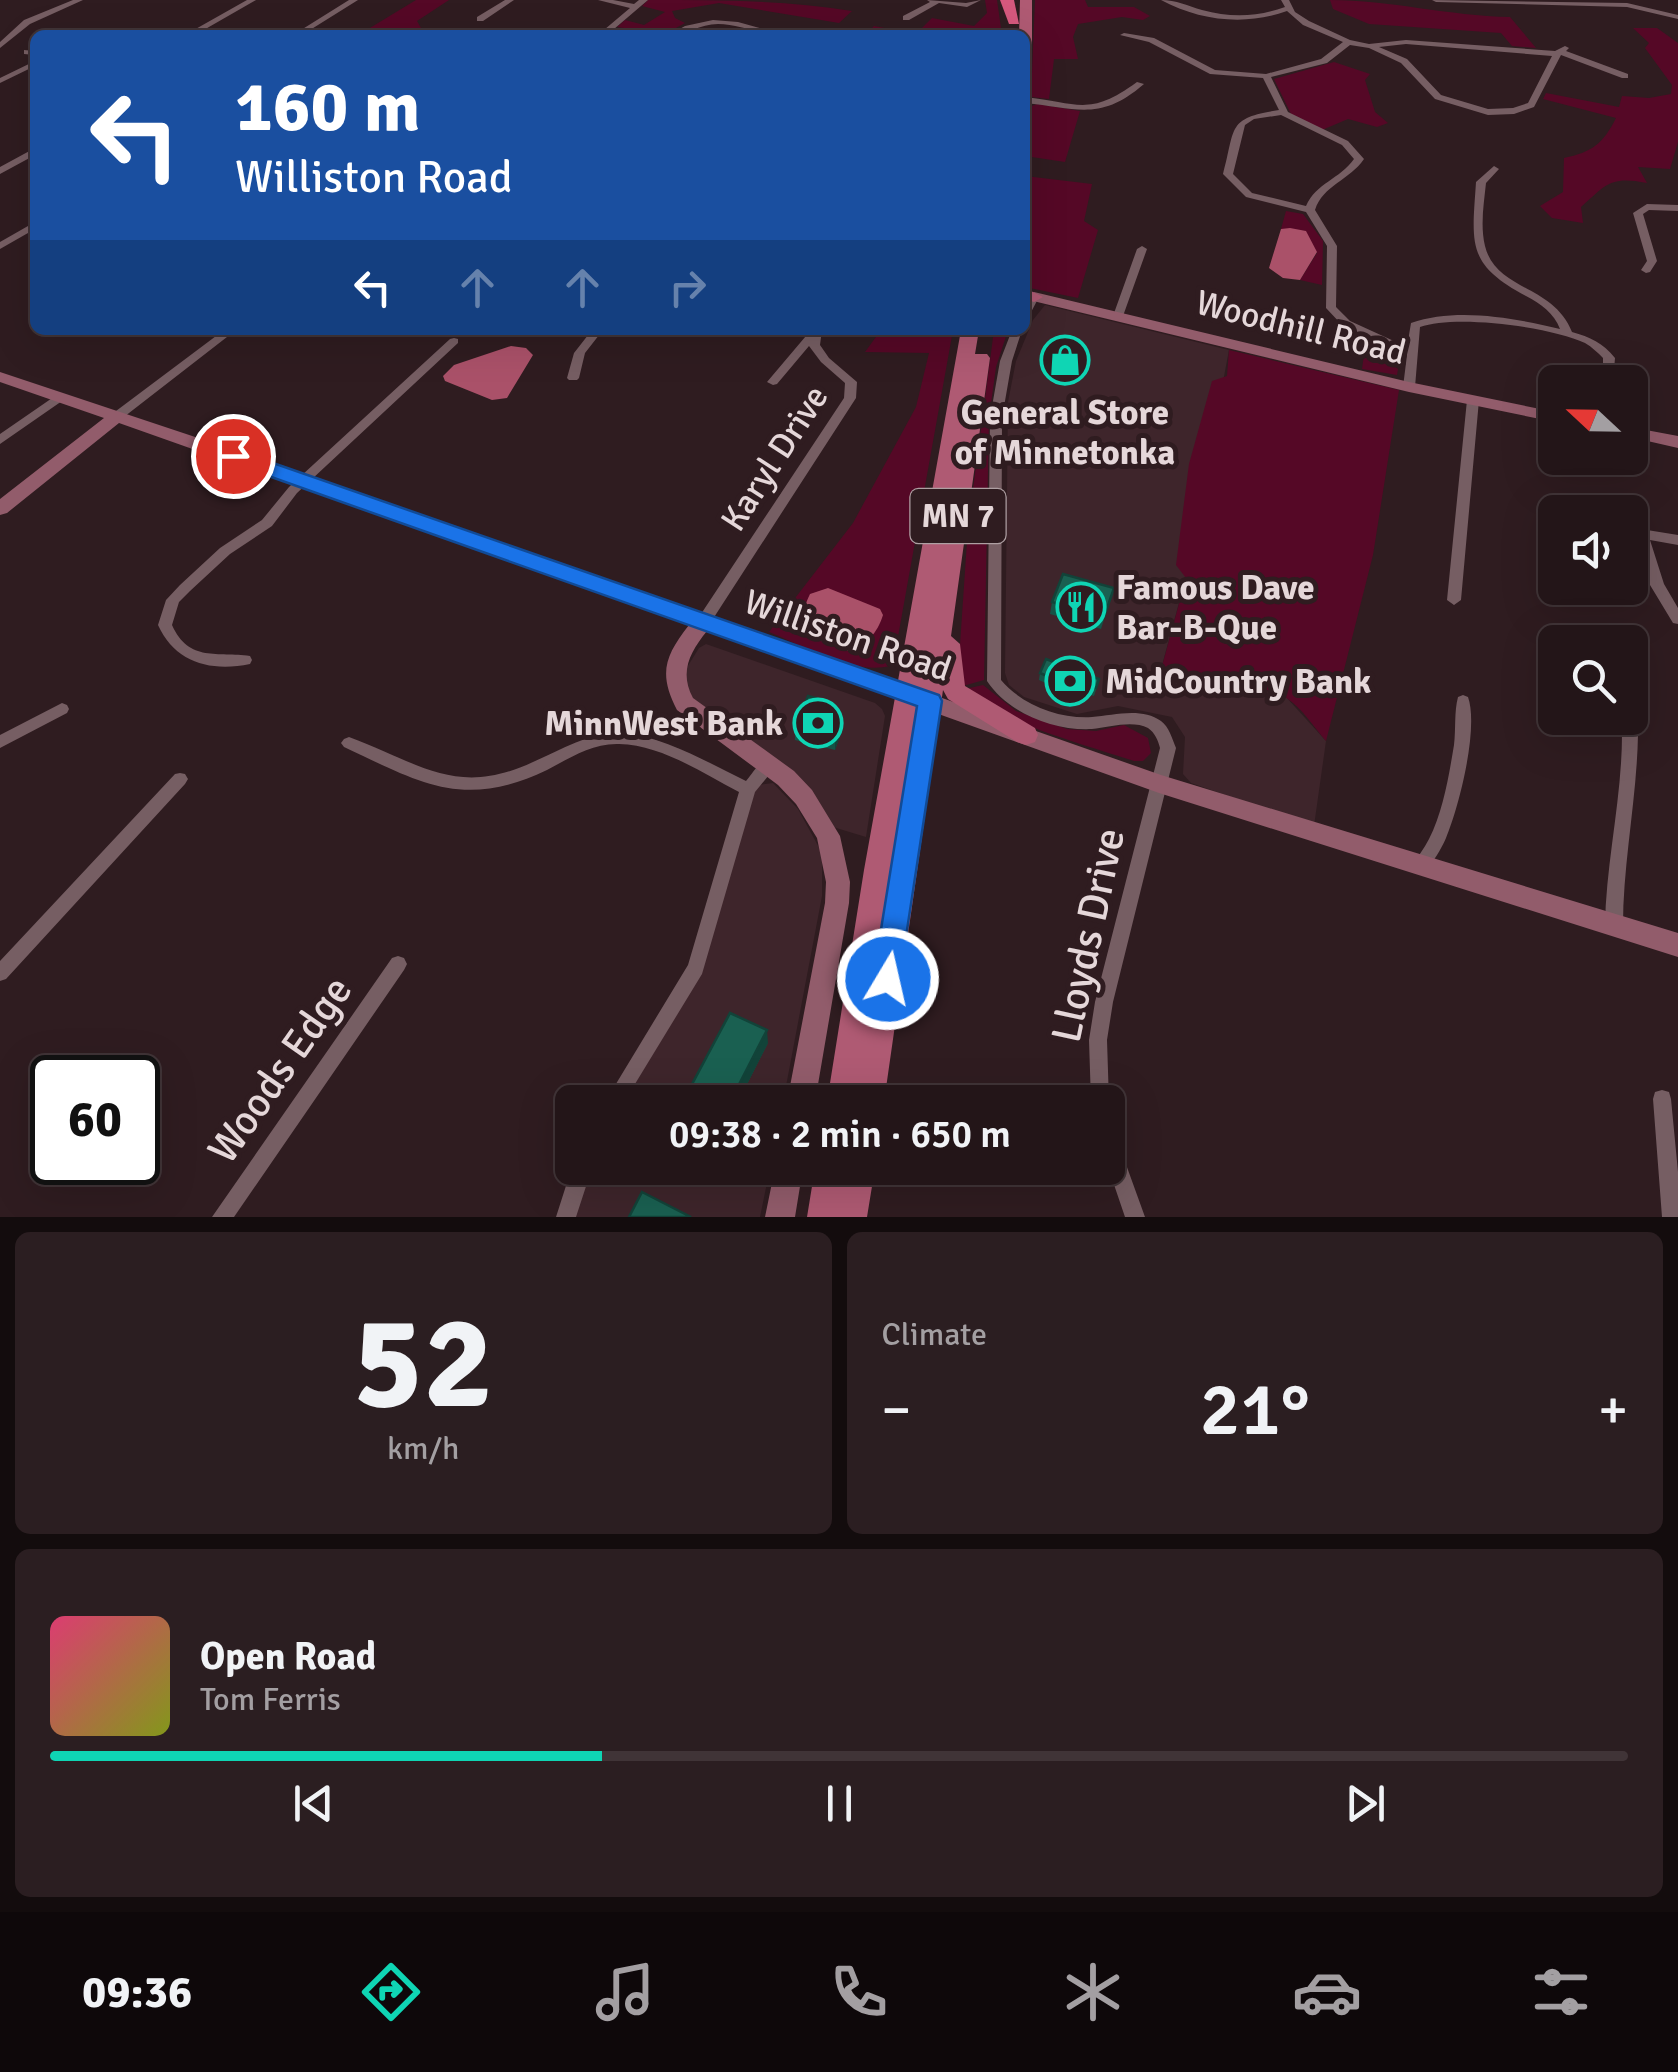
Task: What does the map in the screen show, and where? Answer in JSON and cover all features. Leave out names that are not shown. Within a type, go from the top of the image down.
[{"type":"highway","points":[[1009,0],[1015,28]]},
{"type":"main road","points":[[1025,30],[1026,0]]},
{"type":"main road","name":"Woodhill Road","points":[[1030,295],[1538,413]]},
{"type":"main road","name":"MN 7","points":[[871,1085],[969,335]]},
{"type":"main road","name":"MN 7","points":[[845,1085],[919,697],[946,595],[983,335]]},
{"type":"main road","name":"Williston Road","points":[[0,377],[306,480],[1159,784],[1678,945]]},
{"type":"main road","points":[[0,509],[116,417]]},
{"type":"main road","points":[[1648,436],[1678,442]]},
{"type":"main road","points":[[946,595],[949,671],[956,692],[1026,734]]},
{"type":"main road","points":[[704,622],[675,663],[672,677],[676,690],[685,704],[786,778],[828,836],[838,882],[803,1085]]},
{"type":"main road","points":[[780,1217],[786,1185]]},
{"type":"main road","points":[[824,1217],[829,1185]]},
{"type":"main road","points":[[851,1217],[856,1185]]},
{"type":"street","points":[[0,46],[27,22],[79,0]]},
{"type":"street","points":[[198,30],[252,0]]},
{"type":"street","points":[[305,30],[354,0]]},
{"type":"street","points":[[480,19],[510,0]]},
{"type":"street","points":[[602,0],[640,3]]},
{"type":"street","points":[[906,18],[934,1],[967,5],[978,0]]},
{"type":"street","points":[[1166,0],[1230,20],[1260,18],[1286,4],[1306,23],[1404,60],[1438,97],[1488,112],[1514,111],[1531,105],[1560,51]]},
{"type":"street","points":[[1436,0],[1627,5],[1678,17]]},
{"type":"street","points":[[1664,0],[1666,13]]},
{"type":"street","points":[[608,30],[640,3]]},
{"type":"street","points":[[681,30],[720,20],[758,30]]},
{"type":"street","points":[[1124,34],[1157,42],[1214,72],[1266,76],[1324,61],[1348,42]]},
{"type":"street","points":[[1369,46],[1406,42],[1560,51],[1626,76]]},
{"type":"street","points":[[0,81],[30,66]]},
{"type":"street","points":[[1266,76],[1283,112],[1302,125],[1346,143],[1359,159],[1353,169],[1316,193],[1310,210]]},
{"type":"street","points":[[1030,101],[1098,110],[1113,105],[1140,84]]},
{"type":"street","points":[[1283,112],[1251,118],[1241,124],[1228,174],[1249,195],[1310,210],[1332,246],[1329,300],[1336,316],[1412,353]]},
{"type":"street","points":[[0,171],[30,154]]},
{"type":"street","points":[[1494,170],[1481,182],[1482,252],[1494,271],[1560,313],[1568,334]]},
{"type":"street","points":[[1646,270],[1652,261],[1638,213],[1647,207],[1678,208]]},
{"type":"street","points":[[0,246],[30,228]]},
{"type":"street","points":[[1118,316],[1142,248]]},
{"type":"street","points":[[1410,386],[1415,325],[1426,319],[1476,320],[1568,334],[1604,351],[1610,365]]},
{"type":"street","points":[[116,417],[224,335]]},
{"type":"street","points":[[573,378],[580,353],[594,335]]},
{"type":"street","points":[[773,382],[813,335]]},
{"type":"street","name":"Karyl Drive","points":[[704,622],[850,398],[851,382],[814,345],[816,335]]},
{"type":"street","name":"Lloyds Drive","points":[[1015,335],[996,418],[994,681],[1014,702],[1072,722],[1128,716],[1156,726],[1164,734],[1168,748],[1104,1002],[1098,1040],[1099,1085]]},
{"type":"street","points":[[245,660],[216,663],[176,646],[165,625],[167,612],[184,588],[225,552],[267,523],[306,480],[454,341]]},
{"type":"street","points":[[0,440],[58,398]]},
{"type":"street","points":[[1454,600],[1472,400]]},
{"type":"street","points":[[1648,535],[1678,540]]},
{"type":"street","points":[[1648,554],[1657,585],[1678,619]]},
{"type":"street","points":[[1420,867],[1440,834],[1454,786],[1466,717],[1462,700]]},
{"type":"street","points":[[0,742],[62,709]]},
{"type":"street","points":[[1614,926],[1620,841],[1628,805],[1630,735]]},
{"type":"street","points":[[349,743],[436,781],[477,787],[520,777],[595,741],[635,739],[748,789]]},
{"type":"street","points":[[624,1085],[696,968],[748,789],[770,764]]},
{"type":"street","points":[[0,973],[180,780]]},
{"type":"street","name":"Woods Edge","points":[[222,1217],[398,964]]},
{"type":"street","points":[[1662,1099],[1672,1217]]},
{"type":"street","points":[[566,1217],[576,1185]]},
{"type":"street","points":[[1124,1185],[1135,1217]]},
{"type":"shaded area","points":[[416,0],[449,0],[417,21],[421,28],[437,30],[367,30]]},
{"type":"shaded area","points":[[648,0],[725,1],[852,11],[839,23],[719,3],[672,11],[675,18],[685,23],[672,30],[617,27],[625,20],[644,25],[665,12],[642,6]]},
{"type":"shaded area","points":[[985,0],[997,0],[1001,30],[920,30],[932,18],[974,26],[987,13]]},
{"type":"shaded area","points":[[1035,0],[1085,0],[1088,7],[1134,7],[1150,16],[1143,20],[1122,17],[1078,24],[1073,37],[1078,59],[1054,59],[1049,99],[1031,97]]},
{"type":"shaded area","points":[[1330,0],[1510,17],[1536,48],[1512,46],[1501,33],[1369,24],[1333,9]]},
{"type":"shaded area","points":[[1633,28],[1657,28],[1678,43],[1678,142],[1670,169],[1638,167],[1647,183],[1617,181],[1604,187],[1581,207],[1583,223],[1552,218],[1540,206],[1563,192],[1564,158],[1596,146],[1616,118],[1543,99],[1546,93],[1619,107],[1622,96],[1649,98],[1671,94],[1672,85],[1645,48],[1649,43]]},
{"type":"shaded area","points":[[1334,62],[1370,74],[1365,80],[1375,112],[1388,123],[1377,127],[1348,119],[1322,130],[1291,114],[1274,79]]},
{"type":"shaded area","points":[[1037,104],[1080,111],[1065,162],[1030,157],[1030,107]]},
{"type":"shaded area","points":[[1030,177],[1092,184],[1084,221],[1098,230],[1078,298],[1030,288]]},
{"type":"shaded area","points":[[1286,211],[1303,214],[1323,241],[1322,285],[1300,280],[1317,253],[1305,231],[1281,229]]},
{"type":"shaded area","points":[[1281,229],[1306,231],[1317,252],[1300,280],[1283,278],[1269,268]]},
{"type":"shaded area","points":[[1045,305],[1229,350],[1186,577],[1161,669],[1184,676],[1212,676],[1286,697],[1326,741],[1314,826],[1191,783],[1183,774],[1185,737],[1172,717],[1118,706],[1077,714],[1024,697],[1009,685],[1005,673],[1008,402],[1016,361],[1033,320]]},
{"type":"shaded area","points":[[877,335],[952,335],[894,659],[890,666],[875,668],[828,658],[769,632],[853,523],[916,407],[929,353],[865,352]]},
{"type":"shaded area","points":[[993,335],[1006,335],[996,367],[989,418],[984,680],[963,686],[958,674],[968,527]]},
{"type":"shaded area","points":[[1366,340],[1400,357],[1397,375],[1362,369]]},
{"type":"shaded area","points":[[511,346],[526,348],[533,355],[507,398],[492,400],[445,381],[443,376],[454,365]]},
{"type":"shaded area","points":[[1229,350],[1399,390],[1373,555],[1326,741],[1283,696],[1253,686],[1161,670],[1186,578],[1176,565],[1189,464],[1212,381],[1227,376]]},
{"type":"shaded area","points":[[828,588],[880,609],[883,615],[870,638],[848,651],[808,636],[804,615],[807,600],[810,594]]},
{"type":"shaded area","points":[[706,644],[875,703],[882,709],[885,716],[866,837],[833,827],[684,691],[686,669]]},
{"type":"shaded area","points":[[983,685],[1016,711],[1067,729],[1096,731],[1124,725],[1148,738],[1151,753],[1143,761],[1134,761],[1019,722],[965,689]]},
{"type":"shaded area","points":[[773,783],[798,809],[822,853],[822,896],[786,1085],[627,1085],[671,1015],[758,785]]},
{"type":"shaded area","points":[[584,1185],[767,1185],[760,1217],[573,1217]]},
{"type":"building","points":[[1063,574],[1114,588],[1104,617],[1052,602]]},
{"type":"building","points":[[1046,659],[1099,679],[1096,688],[1083,684],[1080,690],[1040,673]]},
{"type":"building","points":[[808,696],[827,701],[841,722],[835,738],[795,729]]},
{"type":"building","points":[[730,1013],[767,1030],[739,1085],[692,1085]]},
{"type":"building","points":[[642,1192],[691,1217],[629,1217]]},
{"type":"place","name":"General Store of Minnetonka","points":[[1065,360]]},
{"type":"place","name":"Famous Dave Bar-B-Que","points":[[1081,607]]},
{"type":"place","name":"MidCountry Bank","points":[[1070,681]]},
{"type":"place","name":"MinnWest Bank","points":[[818,723]]},
{"type":"route","points":[[233,456],[930,701],[888,979]]}]
